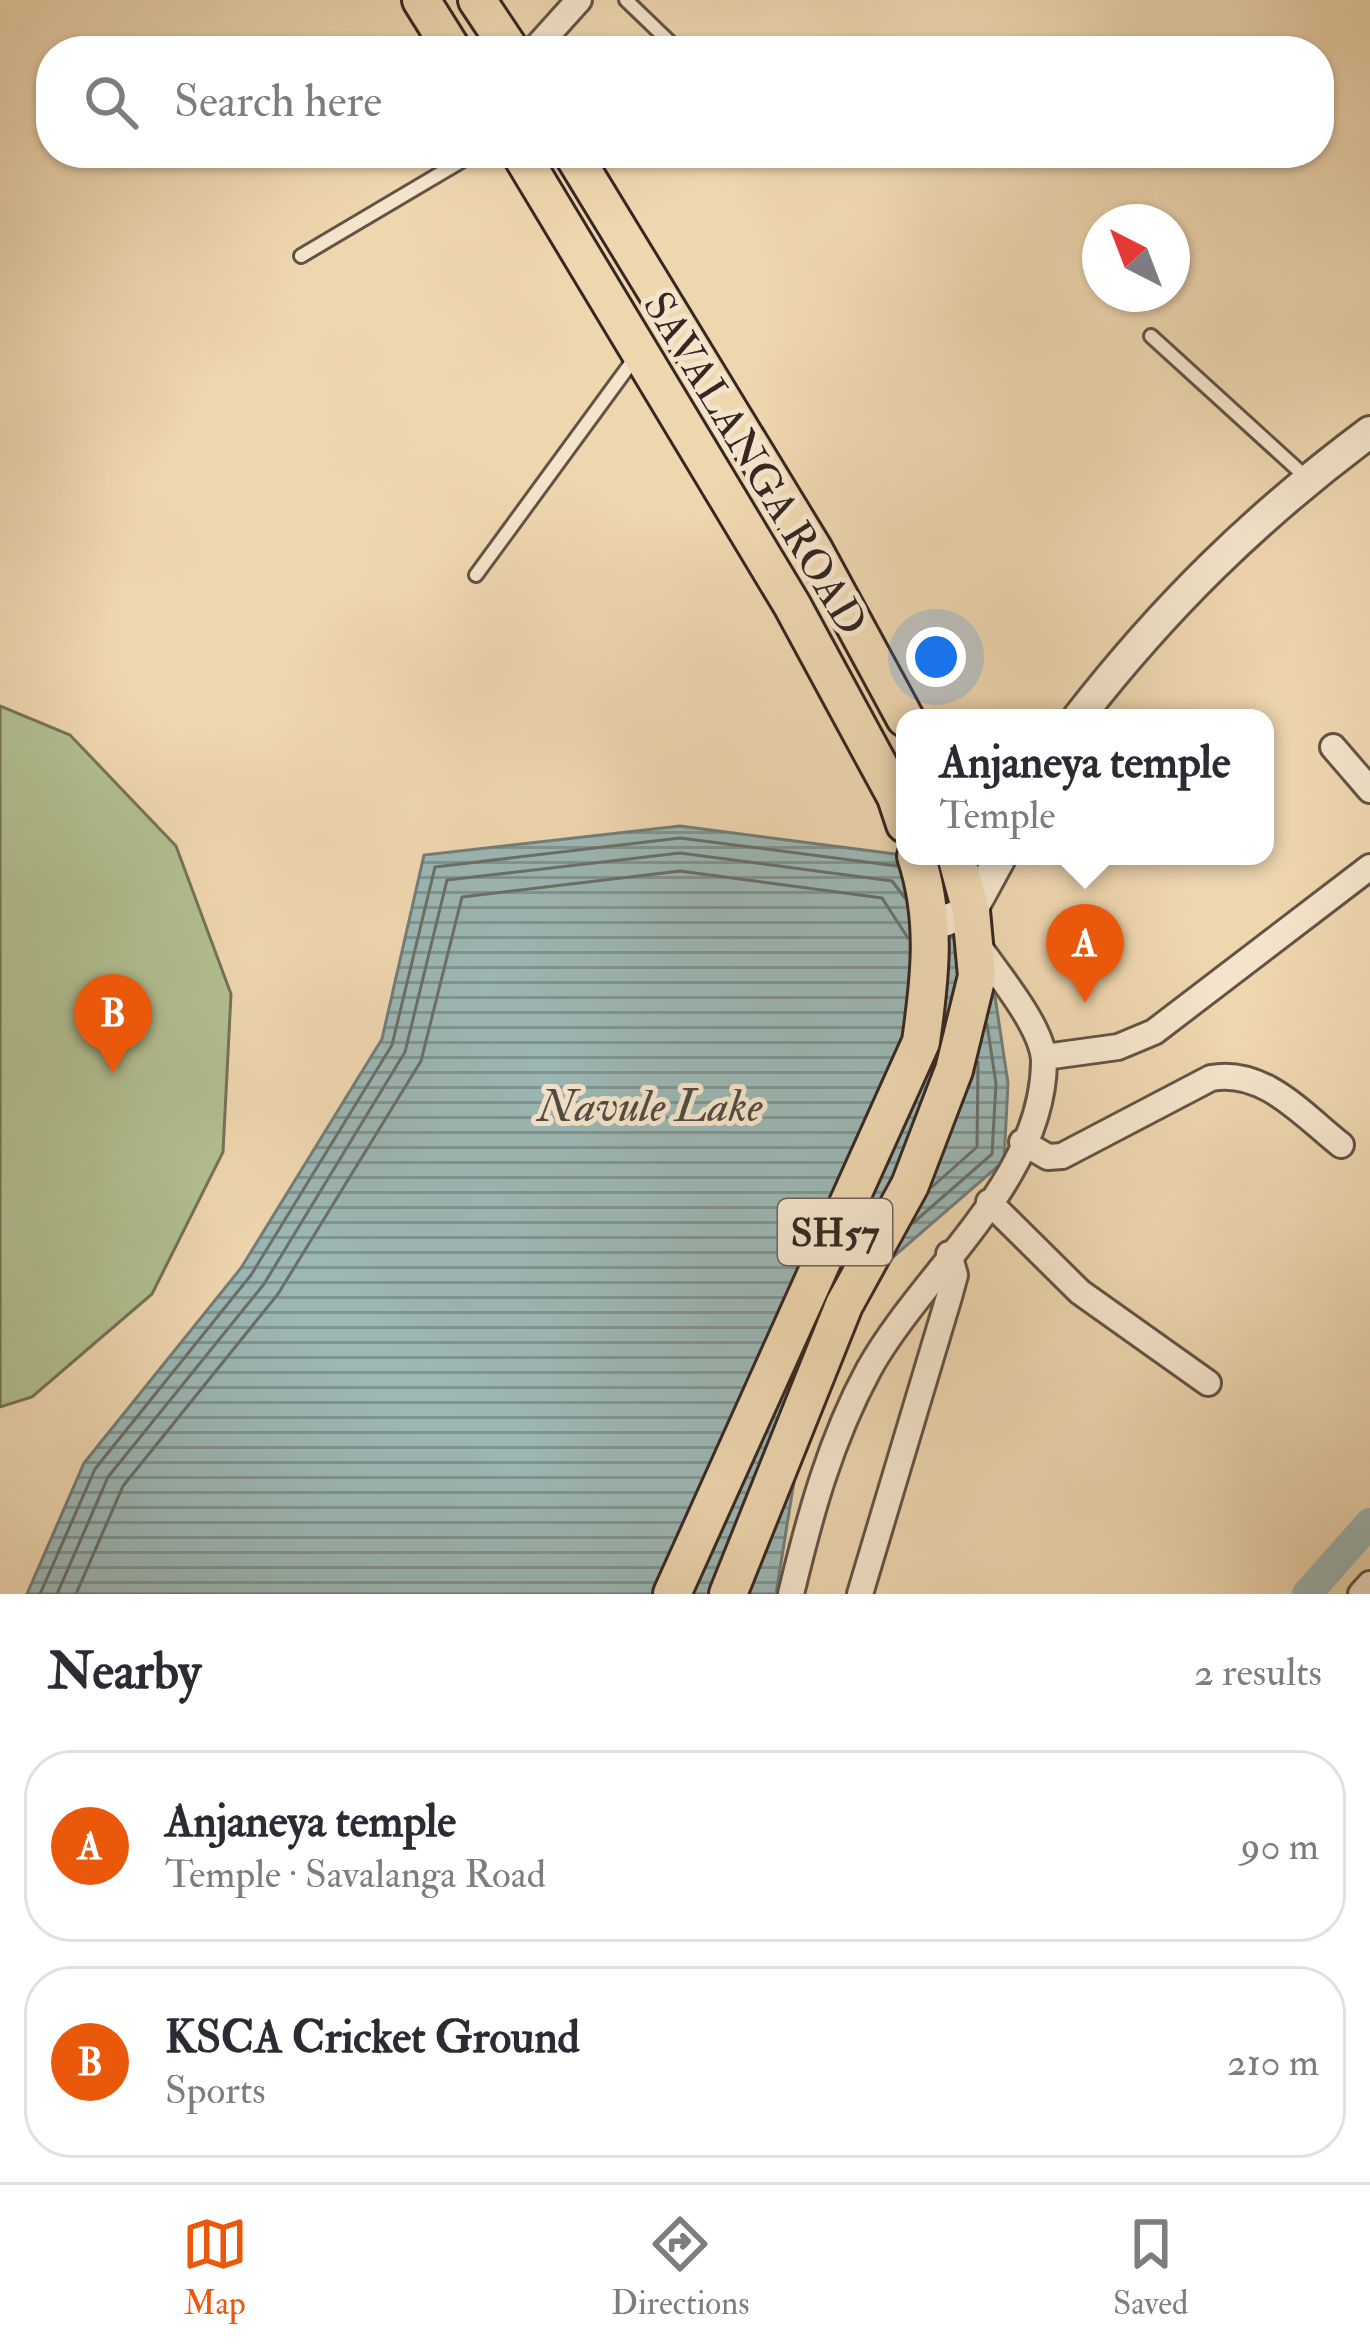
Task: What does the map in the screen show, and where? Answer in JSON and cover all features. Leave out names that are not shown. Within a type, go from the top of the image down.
[{"type":"main road","points":[[421,0],[444,36]]},
{"type":"main road","points":[[477,0],[501,36]]},
{"type":"main road","name":"SAVALANGA ROAD","points":[[529,168],[792,605],[896,807]]},
{"type":"main road","name":"SAVALANGA ROAD","points":[[581,168],[814,550],[900,709]]},
{"type":"main road","name":"SH57","points":[[672,1594],[921,1042],[931,968],[929,896],[919,865]]},
{"type":"main road","name":"SH57","points":[[728,1594],[844,1305],[934,1131],[971,1013],[977,976],[972,925],[958,865]]},
{"type":"street","points":[[546,36],[578,0]]},
{"type":"street","points":[[1085,709],[1151,625],[1308,479],[1370,432]]},
{"type":"street","points":[[1333,748],[1370,790]]},
{"type":"street","points":[[972,925],[997,865]]},
{"type":"street","points":[[1045,1057],[1118,1047],[1154,1032],[1370,867]]},
{"type":"street","points":[[930,926],[972,925]]},
{"type":"street","points":[[791,1594],[827,1455],[868,1371],[988,1202],[1039,1104],[1045,1057],[972,925]]},
{"type":"street","points":[[1022,1142],[1048,1157],[1062,1156],[1210,1078],[1236,1073],[1263,1084],[1341,1145]]},
{"type":"street","points":[[988,1202],[1080,1292],[1208,1383]]},
{"type":"street","points":[[860,1594],[950,1297],[955,1275],[949,1254]]},
{"type":"street","points":[[1361,1594],[1370,1584]]},
{"type":"lane","points":[[626,0],[663,36]]},
{"type":"lane","points":[[302,256],[450,168]]},
{"type":"lane","points":[[1151,336],[1308,479]]},
{"type":"lane","points":[[476,575],[638,354]]},
{"type":"green space","points":[[0,706],[70,735],[176,846],[231,994],[223,1152],[152,1294],[32,1397],[0,1407]]},
{"type":"water","name":"Navule Lake","points":[[680,826],[896,854],[896,865],[916,865],[994,990],[1008,1083],[1004,1161],[803,1335],[795,1475],[776,1594],[27,1594],[84,1463],[241,1268],[382,1039],[424,855]]},
{"type":"waterway","points":[[1307,1594],[1370,1523]]},
{"type":"place","name":"Anjaneya temple","points":[[1085,1003]]},
{"type":"place","name":"KSCA Cricket Ground","points":[[113,1073]]}]
